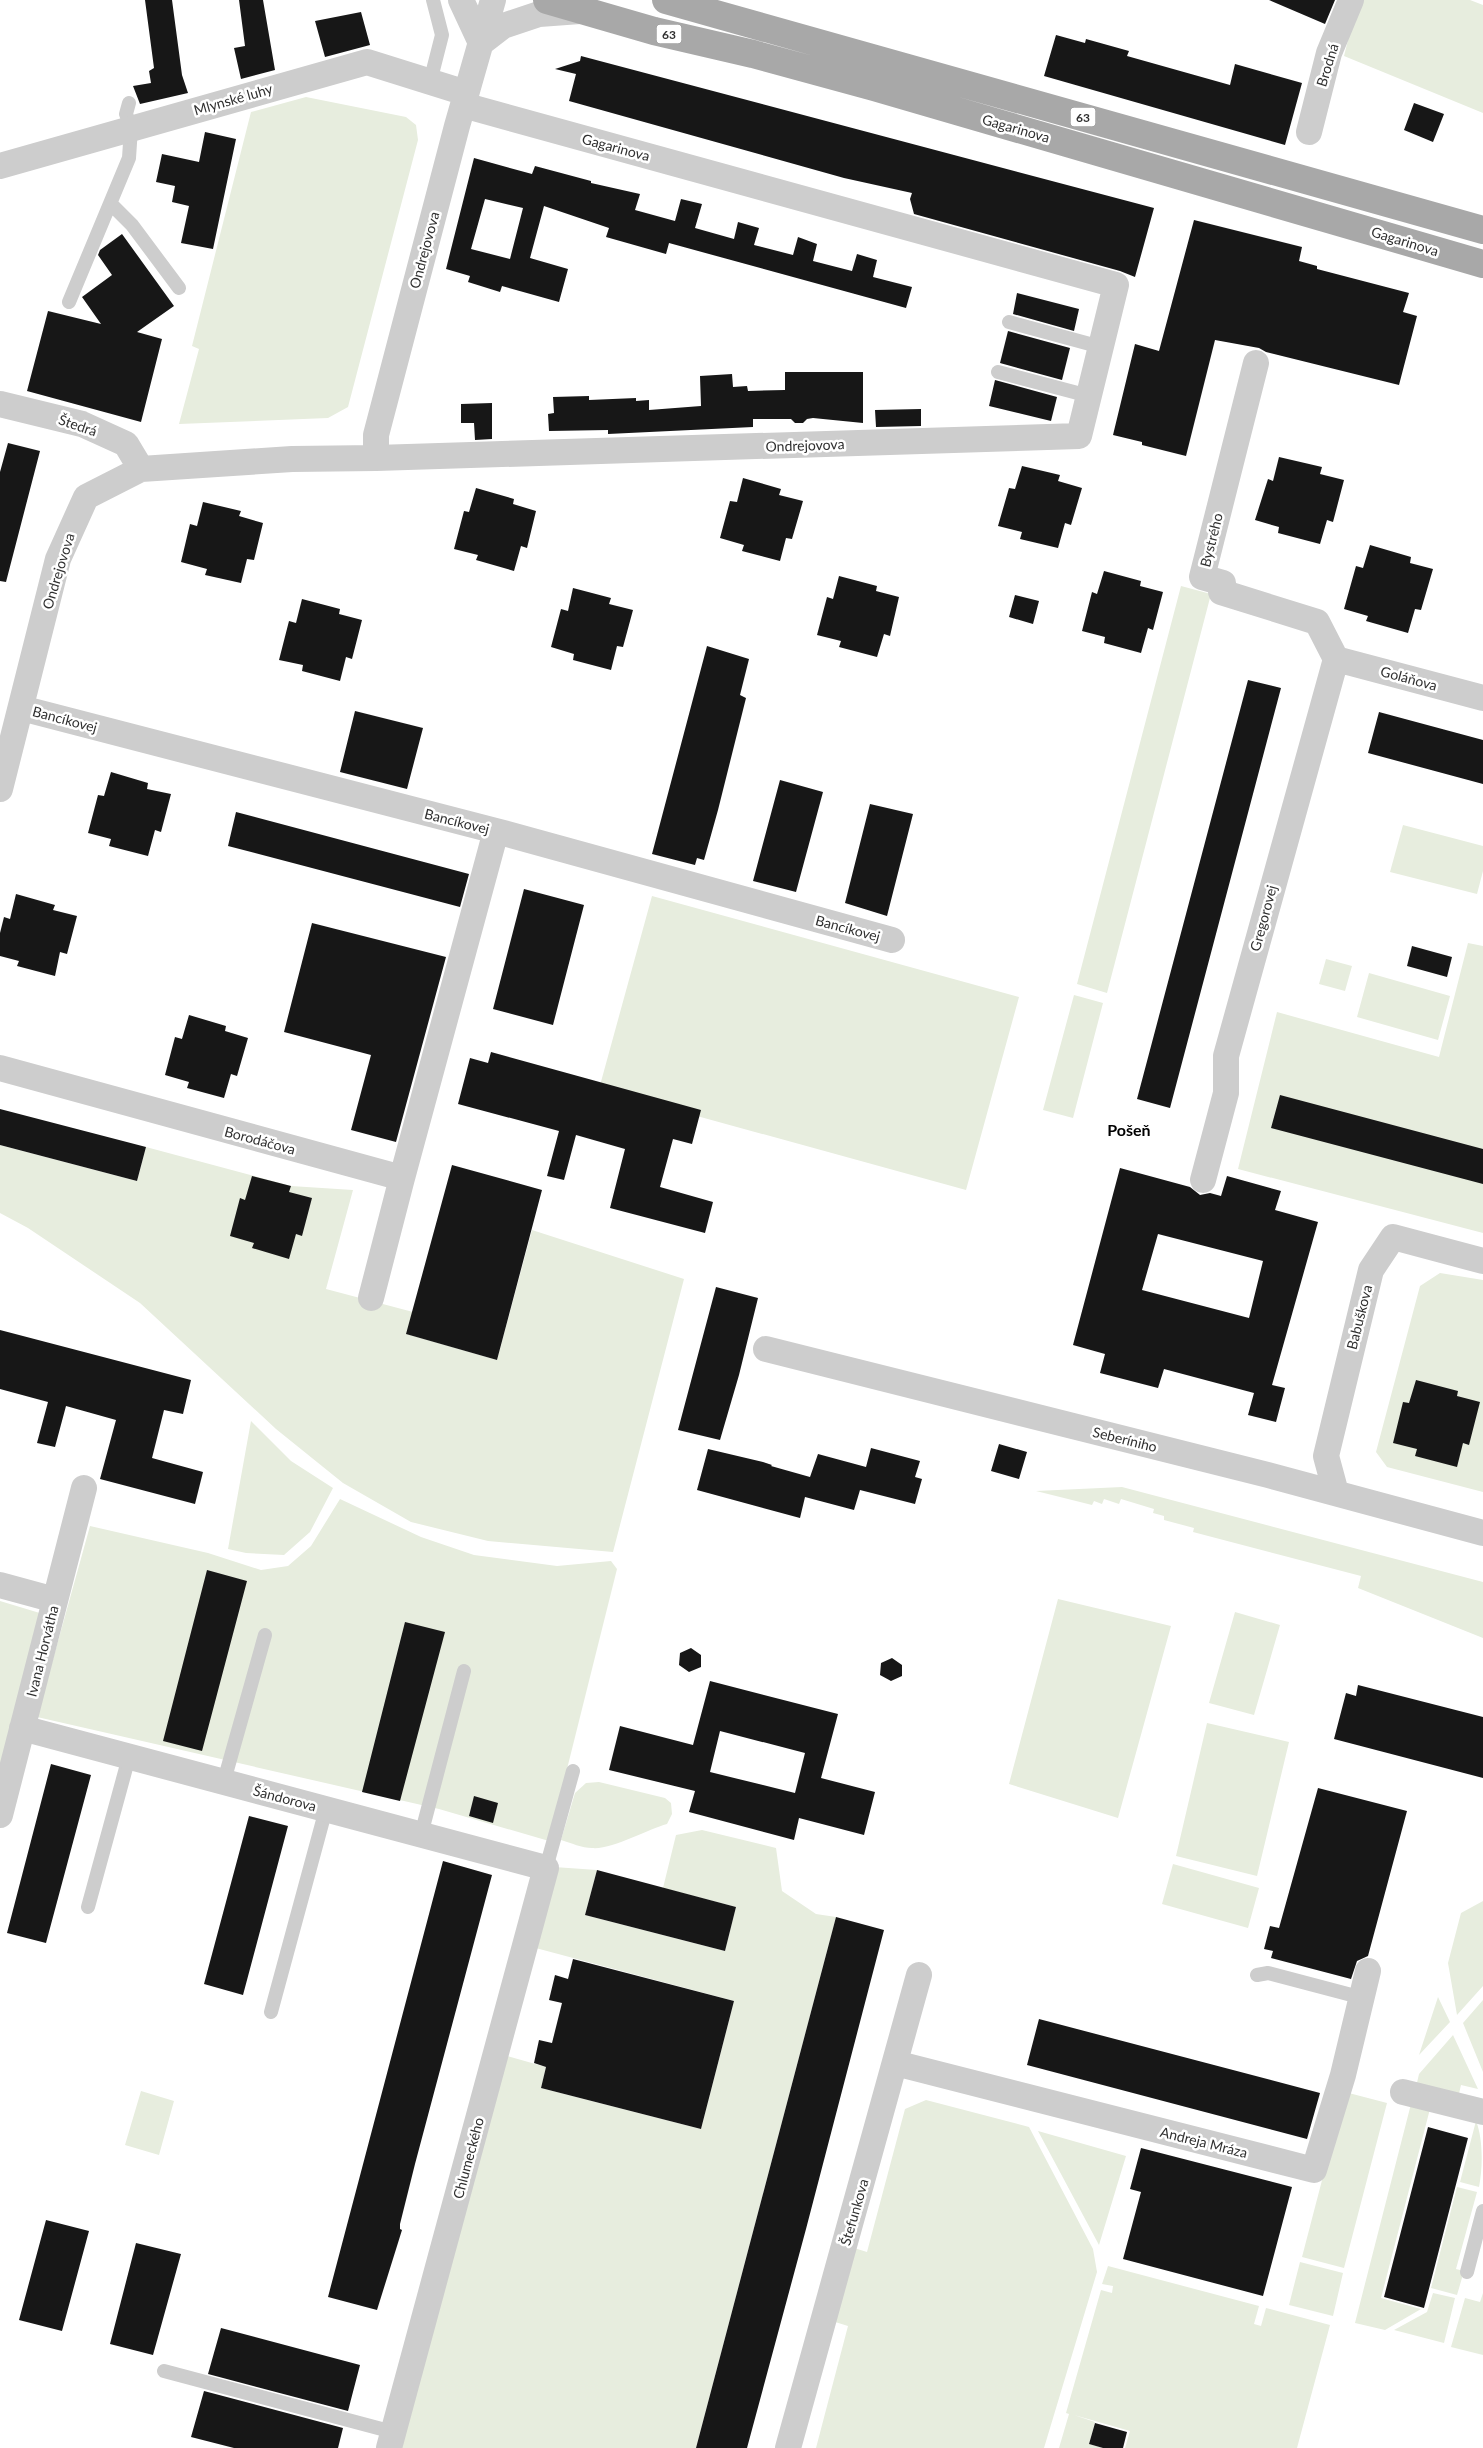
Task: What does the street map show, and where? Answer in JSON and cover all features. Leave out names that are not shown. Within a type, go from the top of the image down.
[{"type":"main road","name":"Gagarinova","points":[[547,0],[883,90],[1483,264]]},
{"type":"main road","name":"Gagarinova","points":[[666,0],[1483,230]]},
{"type":"street","points":[[461,0],[481,42],[503,26],[539,14],[587,11]]},
{"type":"street","name":"Ondrejovova","points":[[376,458],[376,435],[493,0]]},
{"type":"street","name":"Brodná","points":[[1309,132],[1329,53],[1351,0]]},
{"type":"street","name":"Mlynské luhy","points":[[0,166],[130,115],[366,62],[430,82],[465,99]]},
{"type":"street","name":"Gagarinova","points":[[465,99],[1116,286]]},
{"type":"street","name":"Ondrejovova","points":[[0,789],[58,559],[73,522],[86,497],[141,469],[327,457],[376,458],[1079,436],[1116,286]]},
{"type":"street","name":"Bystrého","points":[[1256,363],[1202,577],[1223,583],[1220,592],[1317,622],[1336,659]]},
{"type":"street","name":"Štedrá","points":[[0,404],[82,424],[126,444],[141,469]]},
{"type":"street","name":"Goláňova","points":[[1336,659],[1483,698]]},
{"type":"street","name":"Gregorovej","points":[[1204,1180],[1226,1093],[1226,1056],[1336,659]]},
{"type":"street","name":"Bancíkovej","points":[[21,708],[496,831],[892,940]]},
{"type":"street","points":[[371,1298],[496,831]]},
{"type":"street","name":"Borodáčova","points":[[0,1068],[402,1178]]},
{"type":"street","name":"Babuškova","points":[[1336,1493],[1326,1456],[1371,1270],[1393,1237],[1483,1261]]},
{"type":"street","name":"Seberíniho","points":[[766,1349],[1336,1493],[1483,1534]]},
{"type":"street","name":"Ivana Horvátha","points":[[0,1814],[84,1488]]},
{"type":"street","points":[[0,1584],[55,1600]]},
{"type":"street","name":"Šándorova","points":[[22,1728],[546,1868]]},
{"type":"street","name":"Chlumeckého","points":[[391,2440],[546,1868]]},
{"type":"street","name":"Andreja Mráza","points":[[895,2063],[1314,2170],[1343,2075],[1368,1971]]},
{"type":"street","name":"Štefunkova","points":[[788,2448],[919,1975]]},
{"type":"street","points":[[1403,2092],[1483,2112]]},
{"type":"lane","points":[[430,82],[442,35],[432,0]]},
{"type":"lane","points":[[69,302],[130,158],[130,115]]},
{"type":"lane","points":[[111,204],[132,225],[179,288]]},
{"type":"lane","points":[[1009,322],[1100,347]]},
{"type":"lane","points":[[998,372],[1089,396]]},
{"type":"lane","points":[[224,1782],[265,1634]]},
{"type":"lane","points":[[421,1835],[464,1671]]},
{"type":"lane","points":[[88,1907],[129,1757]]},
{"type":"lane","points":[[546,1868],[573,1770]]},
{"type":"lane","points":[[271,2012],[326,1809]]},
{"type":"lane","points":[[1256,1975],[1268,1974],[1363,1998]]},
{"type":"lane","points":[[1467,2272],[1483,2211]]},
{"type":"lane","points":[[164,2371],[391,2440]]},
{"type":"green space","points":[[1362,0],[1470,0],[1483,5],[1483,113],[1344,56],[1350,32]]},
{"type":"green space","points":[[306,97],[406,117],[416,125],[418,140],[348,407],[328,418],[179,424],[199,349],[192,346],[251,112]]},
{"type":"green space","points":[[1181,586],[1211,594],[1107,993],[1077,984]]},
{"type":"green space","points":[[1403,825],[1483,846],[1483,871],[1477,894],[1390,872]]},
{"type":"green space","points":[[652,896],[1019,997],[966,1190],[599,1089]]},
{"type":"green space","points":[[1468,943],[1483,946],[1483,1233],[1238,1169],[1277,1012],[1439,1057]]},
{"type":"green space","points":[[1326,959],[1352,966],[1345,991],[1319,984]]},
{"type":"green space","points":[[1369,973],[1450,996],[1438,1040],[1357,1017]]},
{"type":"green space","points":[[1074,995],[1103,1003],[1073,1118],[1043,1110]]},
{"type":"green space","points":[[0,1145],[137,1181],[146,1147],[291,1186],[353,1190],[326,1289],[413,1312],[407,1334],[497,1360],[532,1230],[684,1279],[613,1552],[488,1541],[411,1522],[343,1483],[276,1429],[140,1303],[28,1228],[0,1213]]},
{"type":"green space","points":[[1440,1273],[1483,1280],[1483,1492],[1387,1467],[1376,1452],[1420,1286]]},
{"type":"green space","points":[[251,1421],[291,1461],[333,1488],[310,1532],[284,1555],[246,1553],[228,1549]]},
{"type":"green space","points":[[1122,1487],[1483,1582],[1483,1638],[1358,1588],[1361,1576],[1193,1532],[1194,1528],[1164,1520],[1164,1516],[1153,1513],[1154,1509],[1121,1499],[1119,1504],[1104,1499],[1102,1504],[1094,1501],[1092,1505],[1036,1491]]},
{"type":"green space","points":[[340,1499],[421,1537],[474,1555],[557,1566],[611,1561],[617,1569],[549,1841],[439,1809],[37,1717],[90,1526],[208,1553],[261,1570],[288,1566],[311,1546]]},
{"type":"green space","points":[[1058,1599],[1171,1626],[1118,1818],[1009,1784]]},
{"type":"green space","points":[[0,1601],[43,1614],[0,1777]]},
{"type":"green space","points":[[1235,1612],[1280,1625],[1254,1715],[1209,1703]]},
{"type":"green space","points":[[1207,1723],[1289,1742],[1257,1876],[1176,1856]]},
{"type":"green space","points":[[599,1782],[665,1798],[671,1803],[672,1814],[667,1824],[620,1843],[600,1848],[584,1847],[561,1840],[575,1793],[586,1783]]},
{"type":"green space","points":[[702,1830],[776,1848],[782,1891],[816,1914],[836,1917],[696,2448],[395,2448],[504,2055],[546,2067],[541,2088],[701,2129],[734,2001],[532,1947],[554,1867],[597,1870],[585,1915],[725,1951],[736,1907],[663,1888],[676,1835]]},
{"type":"green space","points":[[1173,1864],[1259,1888],[1248,1928],[1162,1904]]},
{"type":"green space","points":[[1483,1901],[1483,1986],[1457,2015],[1448,1963],[1461,1913]]},
{"type":"green space","points":[[1438,1997],[1450,2022],[1419,2055]]},
{"type":"green space","points":[[1483,2000],[1483,2072],[1463,2023]]},
{"type":"green space","points":[[1453,2035],[1478,2089],[1461,2085],[1458,2098],[1416,2087],[1419,2074]]},
{"type":"green space","points":[[141,2091],[174,2101],[159,2155],[125,2145]]},
{"type":"green space","points":[[1345,2092],[1387,2103],[1344,2268],[1302,2257]]},
{"type":"green space","points":[[926,2100],[1029,2127],[1093,2249],[1097,2272],[1044,2448],[816,2448],[848,2326],[832,2321],[851,2247],[867,2252],[905,2109]]},
{"type":"green space","points":[[1412,2100],[1431,2105],[1381,2298],[1421,2309],[1385,2330],[1355,2323]]},
{"type":"green space","points":[[1476,2121],[1482,2153],[1479,2187],[1460,2182]]},
{"type":"green space","points":[[1038,2131],[1126,2156],[1099,2245]]},
{"type":"green space","points":[[1457,2187],[1477,2192],[1456,2269],[1464,2271],[1457,2295],[1431,2288]]},
{"type":"green space","points":[[1300,2262],[1343,2273],[1333,2316],[1289,2305]]},
{"type":"green space","points":[[1108,2266],[1259,2306],[1254,2324],[1261,2326],[1266,2308],[1330,2325],[1297,2448],[1125,2448],[1130,2431],[1074,2415],[1095,2422],[1089,2444],[1103,2448],[1059,2448],[1069,2414],[1066,2413],[1101,2290],[1112,2293],[1113,2286],[1102,2284]]},
{"type":"green space","points":[[1433,2293],[1455,2298],[1444,2343],[1394,2330],[1427,2312]]},
{"type":"green space","points":[[1483,2293],[1483,2355],[1451,2347],[1465,2298],[1480,2302]]},
{"type":"building","points":[[145,0],[172,0],[182,75],[188,93],[140,104],[133,86],[151,83],[149,71],[154,68]]},
{"type":"building","points":[[239,0],[263,0],[275,70],[241,79],[234,48],[245,46]]},
{"type":"building","points":[[1269,0],[1335,0],[1325,24]]},
{"type":"building","points":[[361,12],[370,45],[325,57],[315,21]]},
{"type":"building","points":[[1056,35],[1085,43],[1086,39],[1129,51],[1127,56],[1230,85],[1235,64],[1302,83],[1285,145],[1044,76]]},
{"type":"building","points":[[581,56],[1154,208],[1135,277],[1120,271],[914,214],[910,199],[912,193],[844,178],[569,101],[576,74],[555,69],[580,61]]},
{"type":"building","points":[[1414,103],[1444,114],[1433,142],[1404,130]]},
{"type":"building","points":[[205,132],[236,139],[213,249],[181,243],[189,206],[172,202],[175,186],[156,182],[162,154],[199,162]]},
{"type":"building","points":[[474,158],[532,174],[535,166],[591,181],[591,183],[640,194],[635,210],[675,221],[681,199],[702,204],[695,228],[734,239],[738,222],[759,228],[754,245],[793,255],[798,237],[817,244],[813,261],[852,271],[857,254],[877,260],[873,277],[912,287],[906,308],[669,243],[666,254],[606,237],[609,228],[544,206],[530,258],[568,269],[559,302],[502,286],[500,292],[468,282],[470,276],[446,269]],"holes":[[[485,199],[523,208],[510,259],[471,249]]]},
{"type":"building","points":[[1194,220],[1302,247],[1299,261],[1317,266],[1317,269],[1409,293],[1403,312],[1417,316],[1399,385],[1266,352],[1259,348],[1215,340],[1186,456],[1142,445],[1142,442],[1113,435],[1135,344],[1159,351]]},
{"type":"building","points":[[122,234],[174,306],[137,332],[162,339],[141,422],[27,391],[48,311],[101,324],[82,297],[112,275],[98,255],[100,250]]},
{"type":"building","points":[[1017,293],[1079,309],[1074,331],[1013,314]]},
{"type":"building","points":[[1008,331],[1070,348],[1062,380],[1000,363]]},
{"type":"building","points":[[785,372],[863,372],[863,423],[813,418],[807,419],[803,423],[795,423],[791,419],[753,419],[753,427],[608,434],[608,430],[549,431],[548,414],[554,413],[553,397],[589,396],[589,400],[636,398],[636,401],[649,400],[649,410],[701,406],[700,376],[732,374],[733,387],[747,386],[748,391],[785,390]]},
{"type":"building","points":[[995,380],[1057,397],[1051,421],[989,406]]},
{"type":"building","points":[[492,403],[492,439],[475,440],[474,423],[461,423],[461,404]]},
{"type":"building","points":[[921,409],[921,426],[876,427],[875,410]]},
{"type":"building","points":[[8,443],[40,451],[6,582],[0,581],[0,472]]},
{"type":"building","points":[[1279,457],[1322,467],[1320,474],[1344,480],[1333,522],[1327,520],[1320,544],[1278,533],[1279,527],[1255,520],[1268,479],[1273,481]]},
{"type":"building","points":[[1022,466],[1060,475],[1058,481],[1082,488],[1071,525],[1065,523],[1058,548],[1020,539],[1022,532],[998,526],[1009,488],[1015,489]]},
{"type":"building","points":[[743,478],[781,489],[779,495],[803,501],[792,539],[786,538],[780,561],[742,551],[744,545],[720,538],[730,501],[737,502]]},
{"type":"building","points":[[476,488],[514,499],[513,504],[536,511],[527,548],[521,546],[514,571],[476,560],[478,555],[454,549],[464,511],[469,512]]},
{"type":"building","points":[[203,502],[241,511],[239,516],[263,523],[254,560],[247,559],[241,583],[205,575],[207,569],[181,562],[190,524],[197,526]]},
{"type":"building","points":[[1370,545],[1411,557],[1410,563],[1433,569],[1421,610],[1415,609],[1408,633],[1366,621],[1368,616],[1344,609],[1356,566],[1363,568]]},
{"type":"building","points":[[1104,571],[1141,581],[1140,586],[1163,592],[1153,630],[1148,628],[1141,653],[1104,643],[1105,637],[1082,631],[1092,592],[1097,594]]},
{"type":"building","points":[[839,576],[877,586],[876,591],[899,597],[890,636],[884,634],[877,657],[839,647],[841,641],[817,635],[827,597],[833,599]]},
{"type":"building","points":[[573,588],[611,598],[609,604],[633,610],[623,647],[617,646],[611,670],[573,660],[574,654],[551,647],[561,609],[568,611]]},
{"type":"building","points":[[1015,595],[1039,601],[1033,624],[1009,617]]},
{"type":"building","points":[[302,599],[340,609],[339,614],[362,620],[352,659],[346,657],[340,681],[302,671],[303,665],[279,660],[289,621],[296,623]]},
{"type":"building","points":[[707,646],[749,659],[740,695],[746,698],[718,810],[704,860],[697,858],[695,865],[652,854]]},
{"type":"building","points":[[1248,680],[1281,688],[1170,1108],[1137,1099]]},
{"type":"building","points":[[355,711],[423,728],[407,789],[340,772]]},
{"type":"building","points":[[1379,712],[1483,740],[1483,784],[1368,753]]},
{"type":"building","points":[[111,772],[148,783],[147,789],[171,794],[161,832],[155,830],[148,856],[109,846],[111,839],[88,833],[98,795],[104,796]]},
{"type":"building","points":[[780,780],[823,792],[796,892],[753,881]]},
{"type":"building","points":[[870,804],[913,814],[887,916],[845,903]]},
{"type":"building","points":[[236,812],[469,874],[460,907],[228,846]]},
{"type":"building","points":[[524,889],[584,905],[553,1025],[493,1009]]},
{"type":"building","points":[[16,894],[55,905],[53,910],[77,916],[67,954],[60,952],[55,976],[17,966],[19,961],[0,956],[0,933],[4,917],[10,919]]},
{"type":"building","points":[[312,923],[446,957],[396,1142],[351,1130],[371,1055],[284,1032]]},
{"type":"building","points":[[1412,946],[1452,957],[1447,977],[1407,966]]},
{"type":"building","points":[[189,1015],[226,1026],[225,1031],[248,1038],[237,1076],[231,1074],[224,1098],[187,1088],[189,1082],[165,1075],[175,1037],[182,1039]]},
{"type":"building","points":[[491,1052],[701,1110],[692,1144],[673,1139],[660,1187],[713,1202],[705,1233],[610,1208],[625,1149],[576,1135],[564,1180],[547,1176],[559,1131],[458,1104],[470,1058],[488,1063]]},
{"type":"building","points":[[1280,1095],[1483,1149],[1483,1184],[1271,1128]]},
{"type":"building","points":[[0,1109],[146,1147],[137,1181],[0,1145]]},
{"type":"building","points":[[452,1165],[542,1190],[497,1360],[406,1334]]},
{"type":"building","points":[[1120,1168],[1190,1187],[1200,1195],[1210,1193],[1221,1196],[1227,1176],[1281,1191],[1275,1210],[1318,1222],[1272,1385],[1285,1388],[1276,1422],[1248,1415],[1254,1393],[1164,1369],[1158,1388],[1100,1373],[1105,1354],[1073,1345]],"holes":[[[1158,1234],[1263,1261],[1249,1318],[1142,1290]]]},
{"type":"building","points":[[252,1176],[291,1186],[289,1192],[312,1198],[302,1236],[296,1234],[289,1259],[252,1248],[254,1243],[230,1236],[240,1198],[245,1200]]},
{"type":"building","points":[[716,1287],[758,1298],[739,1375],[720,1440],[678,1430]]},
{"type":"building","points":[[0,1330],[191,1380],[183,1414],[164,1410],[152,1458],[203,1472],[195,1504],[100,1479],[116,1420],[66,1406],[55,1447],[37,1443],[48,1402],[0,1389]]},
{"type":"building","points":[[1416,1380],[1458,1391],[1457,1396],[1480,1402],[1469,1445],[1463,1443],[1457,1467],[1415,1456],[1417,1449],[1393,1443],[1403,1402],[1409,1403]]},
{"type":"building","points":[[999,1444],[1027,1452],[1019,1479],[991,1471]]},
{"type":"building","points":[[871,1448],[920,1461],[915,1477],[922,1479],[915,1504],[860,1490],[854,1510],[805,1497],[800,1518],[697,1490],[708,1449],[763,1462],[810,1477],[818,1454],[866,1467]]},
{"type":"building","points":[[207,1570],[247,1581],[202,1751],[163,1741]]},
{"type":"building","points":[[405,1622],[445,1632],[400,1801],[362,1792]]},
{"type":"building","points":[[691,1648],[701,1655],[701,1667],[689,1672],[679,1665],[680,1653]]},
{"type":"building","points":[[892,1658],[902,1665],[902,1676],[891,1681],[880,1675],[881,1663]]},
{"type":"building","points":[[710,1681],[838,1714],[821,1778],[875,1792],[864,1835],[799,1818],[794,1840],[689,1812],[695,1791],[609,1770],[620,1726],[693,1745]],"holes":[[[720,1731],[805,1753],[795,1793],[710,1772]]]},
{"type":"building","points":[[1358,1685],[1483,1717],[1483,1778],[1334,1739],[1346,1693],[1356,1696]]},
{"type":"building","points":[[51,1764],[91,1775],[46,1943],[7,1933]]},
{"type":"building","points":[[1318,1788],[1407,1811],[1368,1956],[1357,1961],[1351,1979],[1271,1958],[1273,1951],[1264,1949],[1270,1926],[1279,1928]]},
{"type":"building","points":[[474,1796],[498,1803],[493,1823],[469,1816]]},
{"type":"building","points":[[249,1816],[288,1826],[243,1995],[204,1984]]},
{"type":"building","points":[[443,1861],[492,1875],[415,2164],[400,2224],[400,2229],[402,2230],[377,2310],[328,2297]]},
{"type":"building","points":[[597,1870],[736,1907],[725,1951],[585,1915]]},
{"type":"building","points":[[836,1917],[884,1930],[806,2229],[747,2448],[696,2448]]},
{"type":"building","points":[[573,1959],[734,2001],[701,2129],[541,2088],[546,2067],[534,2063],[539,2040],[552,2043],[562,2003],[549,2000],[555,1975],[568,1979]]},
{"type":"building","points":[[1039,2019],[1320,2093],[1307,2139],[1027,2065]]},
{"type":"building","points":[[1428,2127],[1468,2138],[1424,2308],[1384,2297]]},
{"type":"building","points":[[1141,2148],[1292,2187],[1263,2296],[1123,2259],[1141,2192],[1130,2189]]},
{"type":"building","points":[[46,2220],[89,2231],[62,2331],[19,2320]]},
{"type":"building","points":[[136,2243],[181,2254],[153,2355],[110,2344]]},
{"type":"building","points":[[221,2328],[360,2365],[348,2411],[208,2374]]},
{"type":"building","points":[[204,2391],[343,2428],[338,2448],[234,2448],[191,2437]]},
{"type":"building","points":[[1095,2423],[1127,2432],[1123,2448],[1103,2448],[1089,2444]]},
{"type":"district","name":"Pošeň","points":[[1129,1129]]}]
